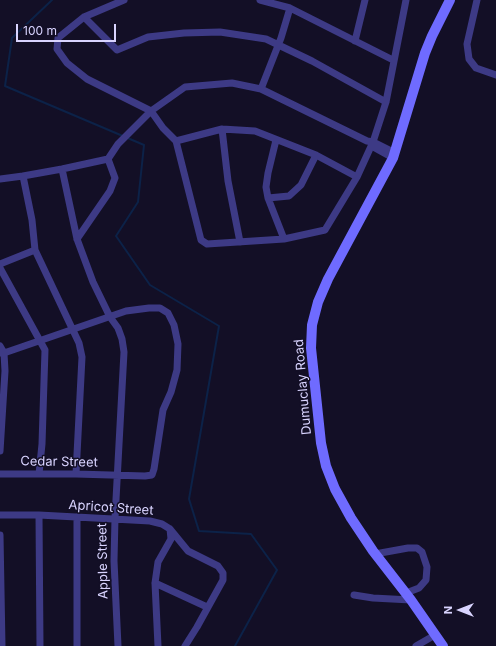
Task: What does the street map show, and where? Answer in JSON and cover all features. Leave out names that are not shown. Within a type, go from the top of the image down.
[{"type":"street","points":[[124,0],[84,17],[58,38],[56,49],[68,63],[87,79],[151,110],[163,128],[176,141],[201,240],[207,244],[284,238],[325,230],[357,177],[386,102],[393,60],[406,0]]},
{"type":"street","points":[[260,0],[290,8],[393,60]]},
{"type":"street","points":[[355,41],[365,0]]},
{"type":"street","name":"Dumuclay Road","points":[[443,646],[351,518],[335,489],[326,466],[321,443],[311,340],[312,325],[318,302],[328,279],[394,155],[425,53],[450,0]]},
{"type":"street","points":[[477,0],[467,44],[469,59],[476,68],[496,75]]},
{"type":"street","points":[[261,89],[290,8]]},
{"type":"street","points":[[84,17],[117,50],[148,37],[184,33],[220,32],[266,39],[312,61],[386,102]]},
{"type":"street","points":[[0,179],[62,169],[108,158],[118,144],[151,110],[185,87],[232,83],[261,89],[394,155]]},
{"type":"street","points":[[176,141],[222,129],[255,131],[316,155],[357,177]]},
{"type":"street","points":[[222,129],[228,181],[240,242]]},
{"type":"street","points":[[276,140],[266,187],[268,198],[284,238]]},
{"type":"street","points":[[268,198],[289,196],[301,185],[316,155]]},
{"type":"street","points":[[77,239],[110,191],[115,178],[108,158]]},
{"type":"street","name":"Apple Street","points":[[62,169],[77,239],[93,282],[110,317],[118,328],[124,352],[114,561],[118,646]]},
{"type":"street","points":[[23,176],[32,220],[35,250],[79,343],[82,357],[76,474]]},
{"type":"street","points":[[0,264],[35,250]]},
{"type":"street","points":[[0,268],[45,350],[42,444],[39,474]]},
{"type":"street","name":"Cedar Street","points":[[0,474],[152,475],[163,410],[171,392],[177,370],[178,344],[174,325],[168,313],[160,308],[132,310],[110,317]]},
{"type":"street","points":[[2,353],[110,317]]},
{"type":"street","points":[[0,346],[5,371],[2,398],[0,451]]},
{"type":"street","name":"Apricot Street","points":[[0,515],[115,518],[150,521],[162,524],[170,529]]},
{"type":"street","points":[[39,515],[40,646]]},
{"type":"street","points":[[77,517],[77,646]]},
{"type":"street","points":[[158,646],[155,583],[158,562],[171,539],[170,529]]},
{"type":"street","points":[[170,529],[188,551],[218,566],[223,573],[223,580],[185,646]]},
{"type":"street","points":[[0,535],[2,646]]},
{"type":"street","points":[[354,595],[380,599],[409,597],[426,580],[427,567],[422,552],[417,548],[408,548],[376,554]]},
{"type":"street","points":[[155,583],[207,607]]},
{"type":"street","points":[[416,646],[435,635]]},
{"type":"waterway","points":[[52,0],[12,38],[5,86],[144,145],[138,202],[116,236],[150,285],[219,326],[189,499],[199,531],[251,534],[277,570],[235,646]]}]
